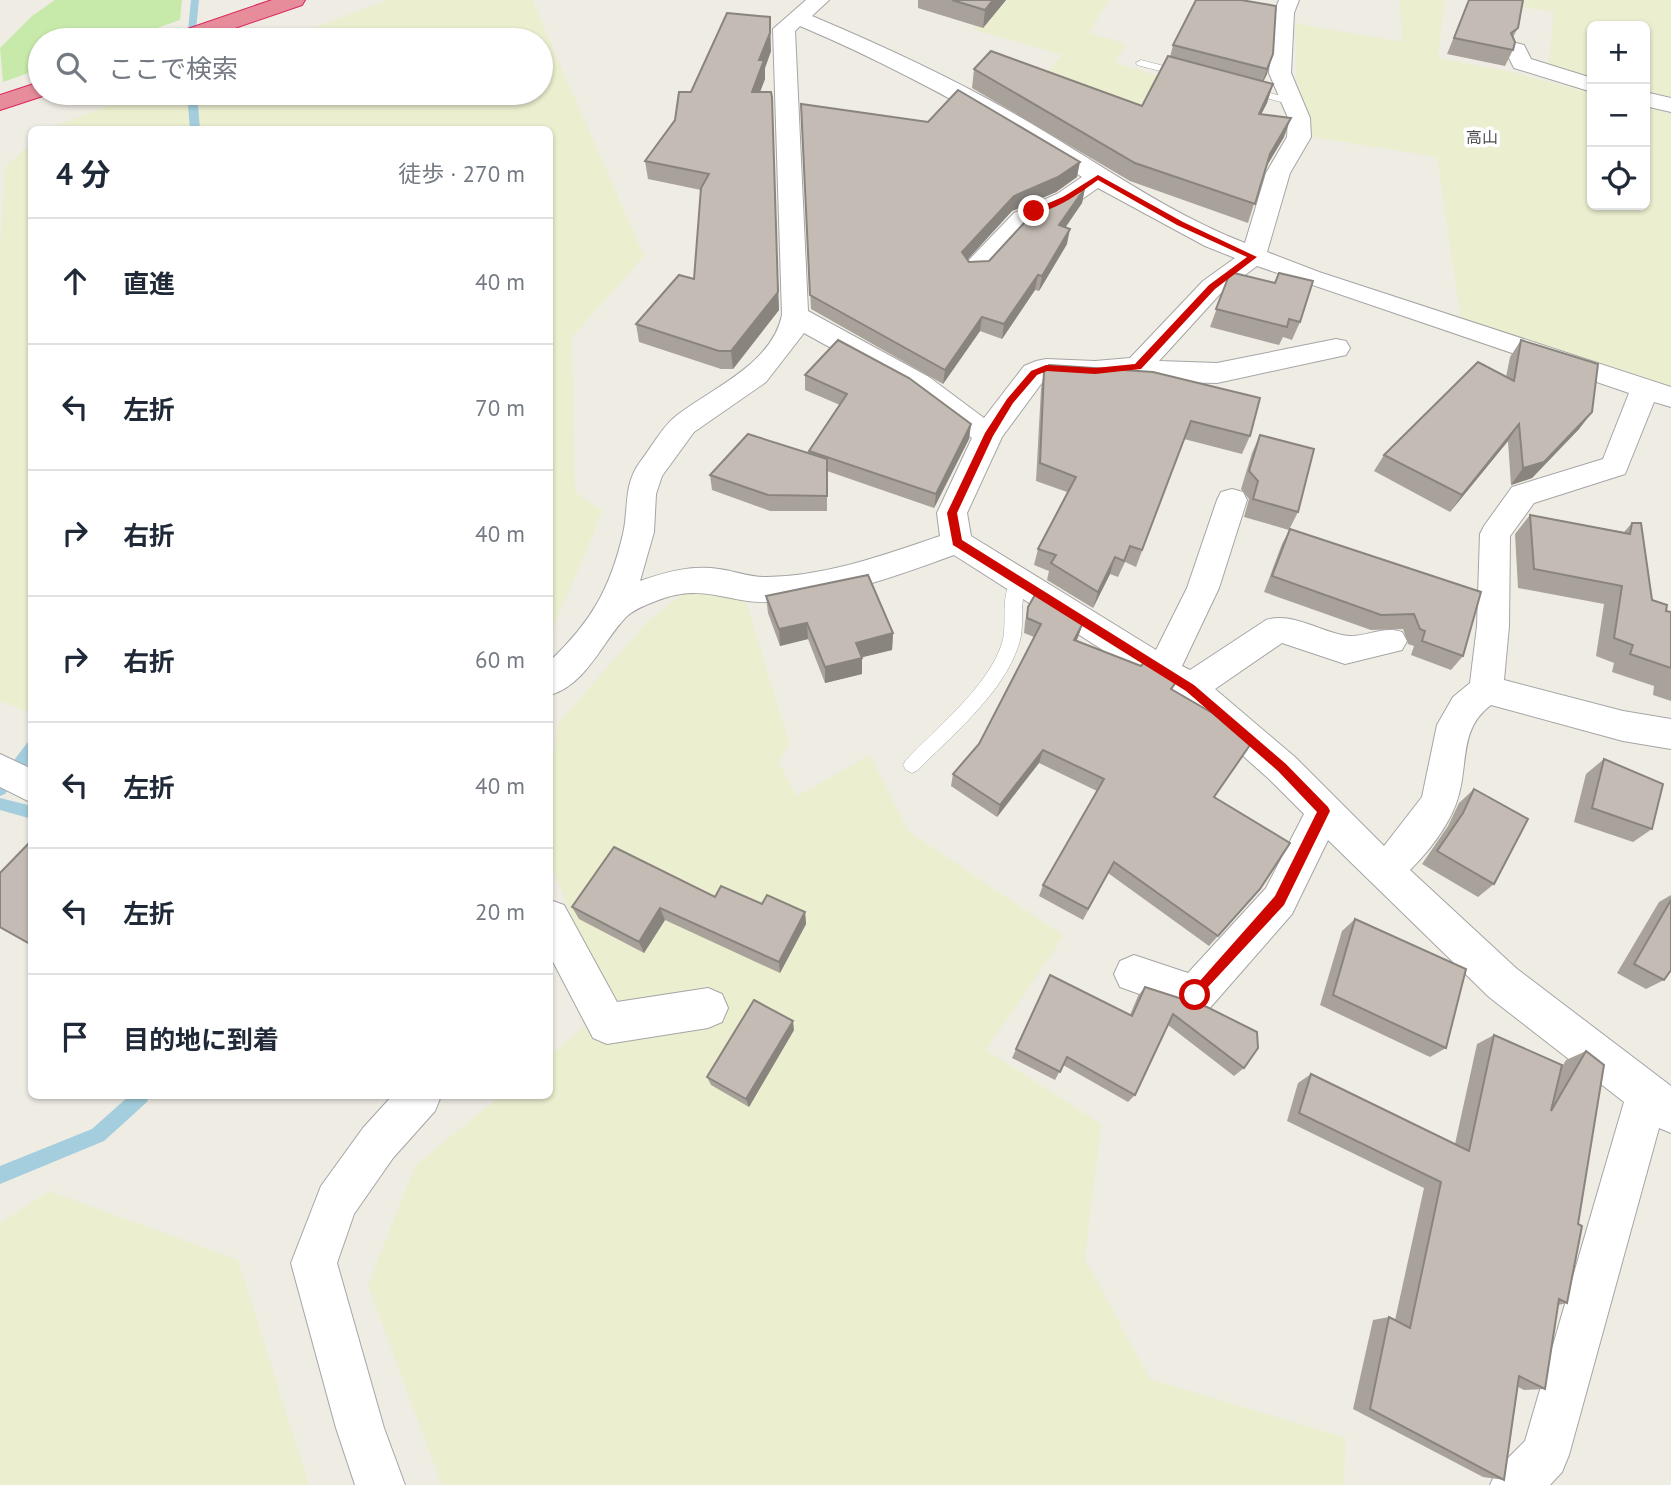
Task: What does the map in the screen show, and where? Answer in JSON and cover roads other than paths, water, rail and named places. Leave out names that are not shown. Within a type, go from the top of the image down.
[{"type":"highway","points":[[212,28],[294,0]]},
{"type":"highway","points":[[0,103],[28,93]]},
{"type":"street","points":[[553,678],[583,650],[616,606],[639,532],[641,494],[648,474],[684,425],[756,375],[792,331],[795,315],[784,29],[819,0]]},
{"type":"street","points":[[1138,367],[1212,287],[1253,257],[1278,173],[1299,138],[1299,118],[1280,73],[1284,13],[1289,0]]},
{"type":"street","points":[[797,18],[884,54],[982,105],[1098,177],[1180,223],[1253,257],[1658,392],[1615,466],[1523,495],[1495,534],[1493,626],[1486,690]]},
{"type":"street","points":[[1516,50],[1522,63],[1589,84]]},
{"type":"street","points":[[1650,100],[1671,105]]},
{"type":"street","points":[[976,268],[1023,218],[1066,199],[1098,177]]},
{"type":"street","points":[[795,315],[919,384],[988,435]]},
{"type":"street","points":[[1336,348],[1217,373],[1165,372],[1138,367],[1095,371],[1046,368],[1034,373],[1010,401],[988,435],[952,513],[957,542],[1176,679],[1282,768],[1383,870],[1503,984],[1659,1103],[1545,1455],[1515,1485]]},
{"type":"street","points":[[1176,679],[1186,631],[1210,574],[1232,500]]},
{"type":"street","points":[[616,606],[650,588],[675,584],[715,580],[763,590],[848,580],[957,542]]},
{"type":"street","points":[[1176,679],[1278,629],[1345,650],[1390,641]]},
{"type":"street","points":[[1383,870],[1398,858],[1440,797],[1452,726],[1468,701],[1486,690],[1623,726],[1671,734]]},
{"type":"street","points":[[0,769],[28,785]]},
{"type":"street","points":[[1134,974],[1195,995],[1279,901],[1324,811]]},
{"type":"street","points":[[553,924],[607,1024],[708,1008]]},
{"type":"street","points":[[380,1485],[360,1428],[314,1263],[336,1201],[378,1143],[417,1099]]},
{"type":"lane","points":[[1141,63],[1191,76]]},
{"type":"lane","points":[[1241,89],[1292,102]]},
{"type":"lane","points":[[912,765],[991,682],[1011,643],[1015,587],[1021,581]]},
{"type":"waterway","points":[[192,28],[195,0]]},
{"type":"waterway","points":[[193,105],[195,126]]},
{"type":"waterway","points":[[0,790],[28,752]]},
{"type":"waterway","points":[[0,804],[28,812]]},
{"type":"waterway","points":[[0,1175],[98,1135],[138,1099]]},
{"type":"district","name":"高山","points":[[1482,137]]}]
